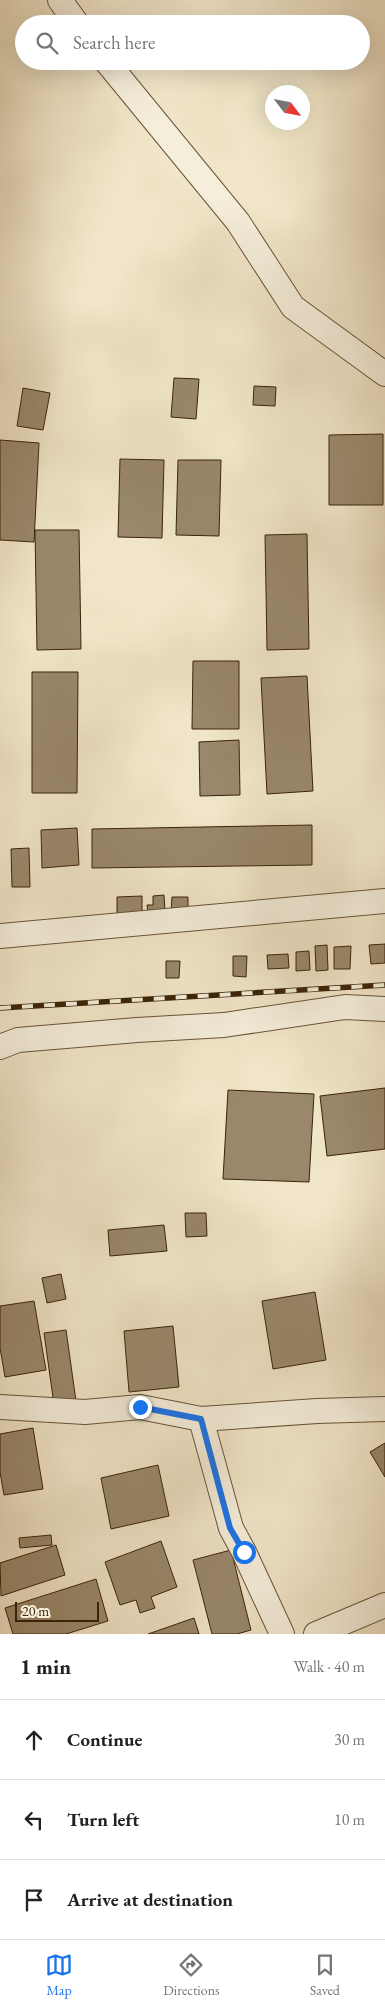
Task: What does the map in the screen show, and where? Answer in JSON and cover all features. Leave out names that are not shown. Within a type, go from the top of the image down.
[{"type":"street","points":[[60,0],[71,15]]},
{"type":"street","points":[[113,70],[238,222],[293,307],[385,374]]},
{"type":"street","points":[[0,936],[385,901]]},
{"type":"street","points":[[0,1047],[18,1040],[224,1025],[345,1007],[385,1009]]},
{"type":"street","points":[[0,1407],[85,1412],[140,1407],[201,1419],[317,1410],[385,1409]]},
{"type":"street","points":[[201,1419],[230,1528],[282,1634]]},
{"type":"street","points":[[316,1634],[385,1605]]},
{"type":"building","points":[[174,378],[199,379],[196,419],[171,417]]},
{"type":"building","points":[[254,386],[276,387],[275,406],[253,405]]},
{"type":"building","points":[[23,388],[50,393],[43,430],[17,426]]},
{"type":"building","points":[[383,434],[383,505],[329,505],[329,435]]},
{"type":"building","points":[[0,440],[39,443],[34,542],[0,540]]},
{"type":"building","points":[[120,459],[164,460],[162,538],[118,537]]},
{"type":"building","points":[[178,460],[221,460],[219,536],[176,535]]},
{"type":"building","points":[[35,530],[79,530],[81,649],[37,650]]},
{"type":"building","points":[[307,534],[309,649],[267,650],[265,535]]},
{"type":"building","points":[[193,661],[239,661],[239,729],[192,729]]},
{"type":"building","points":[[32,672],[78,672],[77,793],[32,793]]},
{"type":"building","points":[[307,676],[313,791],[267,794],[261,678]]},
{"type":"building","points":[[239,740],[240,795],[200,796],[199,742]]},
{"type":"building","points":[[312,825],[312,865],[92,868],[92,829]]},
{"type":"building","points":[[77,828],[79,865],[42,868],[41,830]]},
{"type":"building","points":[[29,848],[30,887],[12,887],[11,849]]},
{"type":"building","points":[[164,895],[165,912],[148,913],[147,905],[153,905],[153,896]]},
{"type":"building","points":[[142,896],[142,914],[117,914],[117,897]]},
{"type":"building","points":[[172,897],[188,897],[188,911],[171,912]]},
{"type":"building","points":[[385,944],[385,963],[371,964],[369,945]]},
{"type":"building","points":[[327,945],[328,970],[316,971],[315,946]]},
{"type":"building","points":[[351,946],[350,969],[334,969],[334,947]]},
{"type":"building","points":[[309,951],[310,970],[296,971],[296,952]]},
{"type":"building","points":[[288,954],[289,968],[268,969],[267,955]]},
{"type":"building","points":[[233,956],[247,956],[246,977],[233,976]]},
{"type":"building","points":[[166,961],[180,961],[179,978],[166,978]]},
{"type":"building","points":[[385,1088],[385,1149],[327,1156],[320,1096]]},
{"type":"building","points":[[228,1090],[314,1094],[309,1182],[223,1179]]},
{"type":"building","points":[[185,1213],[206,1213],[207,1236],[186,1237]]},
{"type":"building","points":[[164,1225],[167,1251],[110,1256],[108,1230]]},
{"type":"building","points":[[61,1274],[66,1299],[47,1303],[42,1278]]},
{"type":"building","points":[[315,1292],[326,1360],[273,1369],[262,1301]]},
{"type":"building","points":[[34,1301],[46,1370],[5,1377],[0,1348],[0,1306]]},
{"type":"building","points":[[173,1326],[179,1387],[129,1392],[124,1331]]},
{"type":"building","points":[[66,1330],[76,1401],[54,1405],[44,1333]]},
{"type":"building","points":[[33,1428],[43,1489],[4,1495],[0,1472],[0,1434]]},
{"type":"building","points":[[385,1443],[385,1477],[370,1452]]},
{"type":"building","points":[[158,1465],[169,1516],[111,1529],[101,1478]]},
{"type":"building","points":[[51,1535],[52,1545],[20,1548],[19,1538]]},
{"type":"building","points":[[161,1541],[177,1587],[151,1597],[155,1608],[140,1613],[136,1600],[120,1605],[105,1562]]},
{"type":"building","points":[[56,1545],[65,1575],[1,1596],[0,1563]]},
{"type":"building","points":[[231,1550],[251,1630],[237,1634],[212,1634],[193,1560]]},
{"type":"building","points":[[96,1579],[108,1621],[66,1634],[13,1634],[5,1608]]},
{"type":"building","points":[[194,1618],[199,1634],[148,1634]]},
{"type":"railway","points":[[0,1008],[385,985]]},
{"type":"route","points":[[140,1407],[201,1419],[230,1528],[244,1552]]}]
